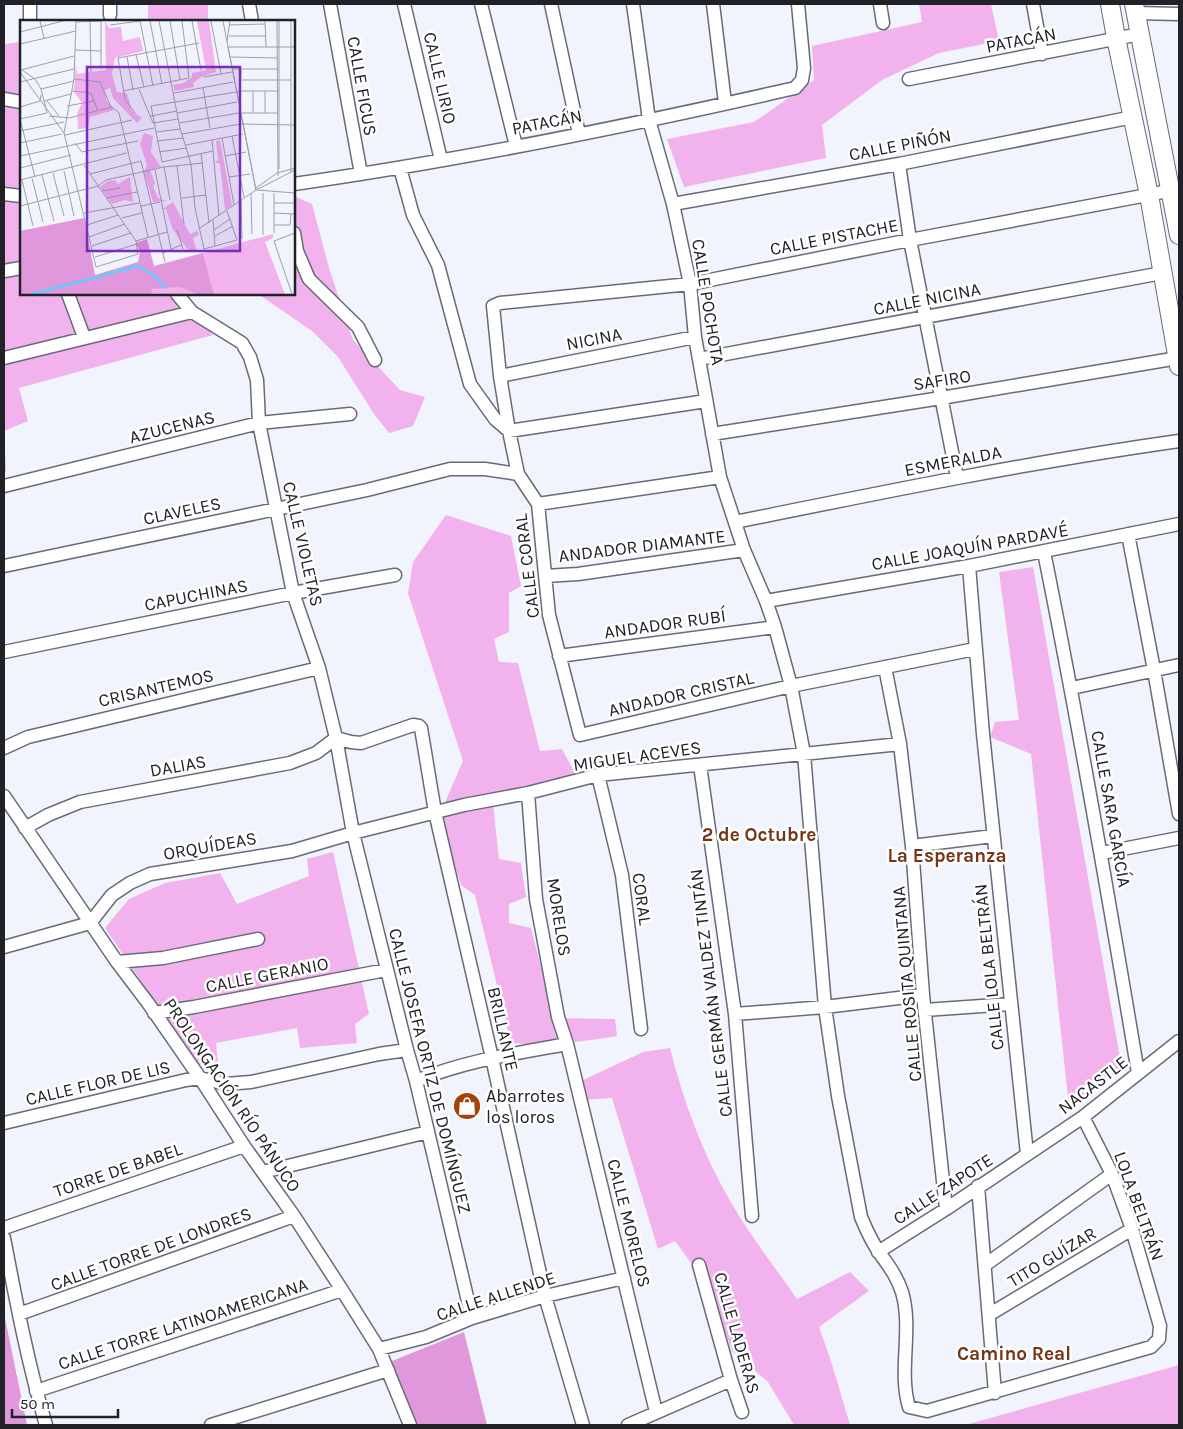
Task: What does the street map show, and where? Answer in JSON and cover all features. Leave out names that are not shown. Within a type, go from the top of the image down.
[{"type":"street","points":[[30,4],[30,20]]},
{"type":"street","points":[[249,4],[252,20]]},
{"type":"street","name":"CALLE FICUS","points":[[330,4],[361,174]]},
{"type":"street","name":"CALLE LIRIO","points":[[404,4],[441,160]]},
{"type":"street","points":[[481,4],[516,146]]},
{"type":"street","points":[[551,4],[579,134]]},
{"type":"street","name":"CALLE POCHOTA","points":[[633,4],[649,120],[673,204],[690,284],[695,337],[720,477],[744,550],[775,627],[804,754],[825,1007],[838,1096],[861,1217],[878,1252],[892,1269],[902,1292],[907,1340],[905,1394],[909,1407],[919,1411],[928,1411],[995,1393]]},
{"type":"street","points":[[713,4],[725,103]]},
{"type":"street","name":"PATACÁN","points":[[295,184],[400,168],[579,134],[795,88],[802,80],[804,68],[803,39],[798,4]]},
{"type":"street","points":[[880,4],[883,23]]},
{"type":"street","points":[[1033,4],[1042,54]]},
{"type":"street","points":[[1110,4],[1149,195],[1178,362]]},
{"type":"street","points":[[1179,14],[1135,8],[1175,190],[1179,235]]},
{"type":"street","name":"PATACÁN","points":[[909,79],[1140,34]]},
{"type":"street","points":[[4,98],[20,102]]},
{"type":"street","name":"CALLE PIÑÓN","points":[[673,204],[899,164],[1133,117]]},
{"type":"street","points":[[899,164],[910,240],[957,477]]},
{"type":"street","points":[[400,168],[413,215],[438,265],[470,384],[489,412],[510,431],[706,401]]},
{"type":"street","name":"CALLE PISTACHE","points":[[493,306],[500,303],[690,284],[1175,190]]},
{"type":"street","points":[[4,194],[20,196]]},
{"type":"street","points":[[295,240],[297,251],[309,279],[358,327],[375,360]]},
{"type":"street","points":[[4,271],[20,268]]},
{"type":"street","name":"CALLE NICINA","points":[[699,359],[1162,273]]},
{"type":"street","points":[[68,295],[84,337]]},
{"type":"street","name":"CALLE VIOLETAS","points":[[179,295],[192,312],[242,343],[250,357],[257,380],[259,423],[293,593],[319,668],[336,738],[353,833]]},
{"type":"street","name":"CALLE CORAL","points":[[493,306],[500,376],[518,474],[538,504],[549,615],[580,735]]},
{"type":"street","points":[[4,358],[192,312]]},
{"type":"street","name":"NICINA","points":[[500,376],[695,337]]},
{"type":"street","name":"SAFIRO","points":[[712,434],[1178,362]]},
{"type":"street","name":"AZUCENAS","points":[[4,486],[259,423],[350,414]]},
{"type":"street","name":"ESMERALDA","points":[[735,522],[957,477],[1179,440]]},
{"type":"street","name":"CLAVELES","points":[[4,566],[367,490],[450,469],[485,469],[518,474]]},
{"type":"street","points":[[538,504],[720,477]]},
{"type":"street","name":"CALLE JOAQUÍN PARDAVÉ","points":[[766,601],[969,566],[1179,524]]},
{"type":"street","points":[[1128,534],[1179,814]]},
{"type":"street","name":"ANDADOR DIAMANTE","points":[[545,576],[578,574],[744,550]]},
{"type":"street","name":"CALLE SARA GARCÍA","points":[[1044,552],[1072,688],[1102,853],[1138,1073]]},
{"type":"street","name":"CALLE LOLA BELTRÁN","points":[[969,566],[993,836],[1026,1154]]},
{"type":"street","name":"CAPUCHINAS","points":[[4,652],[293,593],[395,575]]},
{"type":"street","name":"ANDADOR RUBÍ","points":[[559,656],[775,627]]},
{"type":"street","name":"ANDADOR CRISTAL","points":[[580,735],[790,686],[976,649]]},
{"type":"street","points":[[1072,688],[1179,665]]},
{"type":"street","name":"CALLE ROSITA QUINTANA","points":[[885,667],[900,744],[912,846],[923,995],[946,1209]]},
{"type":"street","name":"CRISANTEMOS","points":[[4,748],[28,737],[319,668]]},
{"type":"street","name":"BRILLANTE","points":[[336,738],[361,743],[413,726],[421,728],[435,812],[545,1296],[583,1425]]},
{"type":"street","name":"DALIAS","points":[[25,828],[48,815],[80,802],[290,764],[316,753],[336,738]]},
{"type":"street","name":"MIGUEL ACEVES","points":[[353,833],[435,812],[528,793],[598,776],[900,744]]},
{"type":"street","name":"CALLE GERMÁN VALDEZ TINTÁN","points":[[700,765],[735,1014],[752,1216]]},
{"type":"street","name":"CORAL","points":[[598,776],[622,875],[641,1029]]},
{"type":"street","name":"MORELOS","points":[[528,793],[536,899],[558,1017],[567,1044]]},
{"type":"street","name":"PROLONGACIÓN RÍO PÁNUCO","points":[[4,796],[117,962],[200,1078],[342,1290],[378,1350],[410,1425]]},
{"type":"street","name":"ORQUÍDEAS","points":[[90,923],[112,895],[130,883],[150,874],[292,850],[353,833]]},
{"type":"street","name":"CALLE JOSEFA ORTIZ DE DOMÍNGUEZ","points":[[353,833],[386,970],[416,1081],[472,1318]]},
{"type":"street","points":[[912,846],[993,836]]},
{"type":"street","points":[[1102,853],[1179,838]]},
{"type":"street","points":[[4,947],[90,923]]},
{"type":"street","points":[[117,962],[163,958],[258,939]]},
{"type":"street","name":"CALLE GERANIO","points":[[154,1013],[386,970]]},
{"type":"street","points":[[735,1014],[825,1007],[923,995]]},
{"type":"street","points":[[926,1010],[1010,1004]]},
{"type":"street","name":"NACASTLE","points":[[1026,1154],[1083,1117],[1179,1041]]},
{"type":"street","points":[[416,1081],[430,1075],[492,1058],[567,1044]]},
{"type":"street","name":"CALLE MORELOS","points":[[567,1044],[656,1412]]},
{"type":"street","name":"CALLE FLOR DE LIS","points":[[4,1123],[200,1078],[226,1084],[251,1082],[379,1054],[407,1050]]},
{"type":"street","name":"LOLA BELTRÁN","points":[[995,1393],[1150,1347],[1160,1339],[1160,1326],[1132,1229],[1112,1174],[1083,1117]]},
{"type":"street","points":[[263,1172],[428,1132]]},
{"type":"street","name":"TORRE DE BABEL","points":[[4,1228],[244,1146]]},
{"type":"street","name":"CALLE ZAPOTE","points":[[878,1252],[946,1209],[1026,1154]]},
{"type":"street","points":[[985,1266],[1112,1174]]},
{"type":"street","points":[[978,1186],[995,1393]]},
{"type":"street","name":"CALLE TORRE DE LONDRES","points":[[19,1314],[294,1216]]},
{"type":"street","name":"TITO GUÍZAR","points":[[990,1314],[1132,1229]]},
{"type":"street","points":[[4,1238],[36,1391],[46,1425]]},
{"type":"street","name":"CALLE LADERAS","points":[[699,1265],[731,1380],[742,1412]]},
{"type":"street","name":"CALLE ALLENDE","points":[[378,1350],[426,1337],[472,1318],[545,1296],[624,1278]]},
{"type":"street","name":"CALLE TORRE LATINOAMERICANA","points":[[36,1391],[342,1290]]},
{"type":"street","points":[[212,1425],[388,1370]]},
{"type":"street","points":[[628,1425],[731,1380]]},
{"type":"shaded area","points":[[148,4],[208,4],[208,20],[148,20]]},
{"type":"shaded area","points":[[919,4],[991,4],[999,41],[939,53],[882,80],[822,125],[826,158],[684,187],[667,139],[754,122],[814,80],[812,46],[922,22]]},
{"type":"shaded area","points":[[20,42],[20,295],[177,295],[213,335],[19,388],[28,421],[4,431],[4,44]]},
{"type":"shaded area","points":[[295,196],[312,204],[329,268],[353,340],[400,390],[425,397],[413,426],[389,433],[374,414],[338,357],[312,331],[259,295],[295,295]]},
{"type":"shaded area","points":[[4,431],[6,472],[4,472]]},
{"type":"shaded area","points":[[446,515],[511,536],[521,586],[509,593],[509,632],[494,639],[499,662],[518,663],[540,751],[562,749],[576,775],[492,794],[499,859],[521,863],[526,897],[509,904],[509,923],[531,928],[554,1018],[615,1019],[617,1036],[564,1043],[511,1043],[475,895],[461,885],[439,816],[463,761],[408,593],[413,562]]},
{"type":"shaded area","points":[[1033,567],[1122,1069],[1069,1107],[1031,754],[990,737],[995,722],[1019,720],[999,572]]},
{"type":"shaded area","points":[[333,852],[369,1014],[355,1024],[357,1043],[300,1048],[297,1028],[216,1043],[218,1062],[198,1065],[105,928],[129,899],[165,883],[220,873],[237,904],[309,876],[307,859]]},
{"type":"shaded area","points":[[670,1048],[688,1109],[712,1167],[739,1216],[797,1299],[850,1272],[869,1291],[819,1327],[850,1425],[794,1425],[768,1382],[732,1351],[710,1289],[675,1241],[658,1249],[612,1098],[583,1100],[581,1081],[643,1052]]},
{"type":"shaded area","points":[[4,1313],[27,1425],[4,1425]]},
{"type":"shaded area","points":[[464,1332],[487,1425],[406,1425],[377,1367]]},
{"type":"shaded area","points":[[1179,1365],[1179,1425],[965,1425]]},
{"type":"place","name":"Abarrotes los loros","points":[[467,1106]]},
{"type":"district","name":"2 de Octubre","points":[[759,834]]},
{"type":"district","name":"La Esperanza","points":[[947,855]]},
{"type":"district","name":"Camino Real","points":[[1014,1353]]}]
